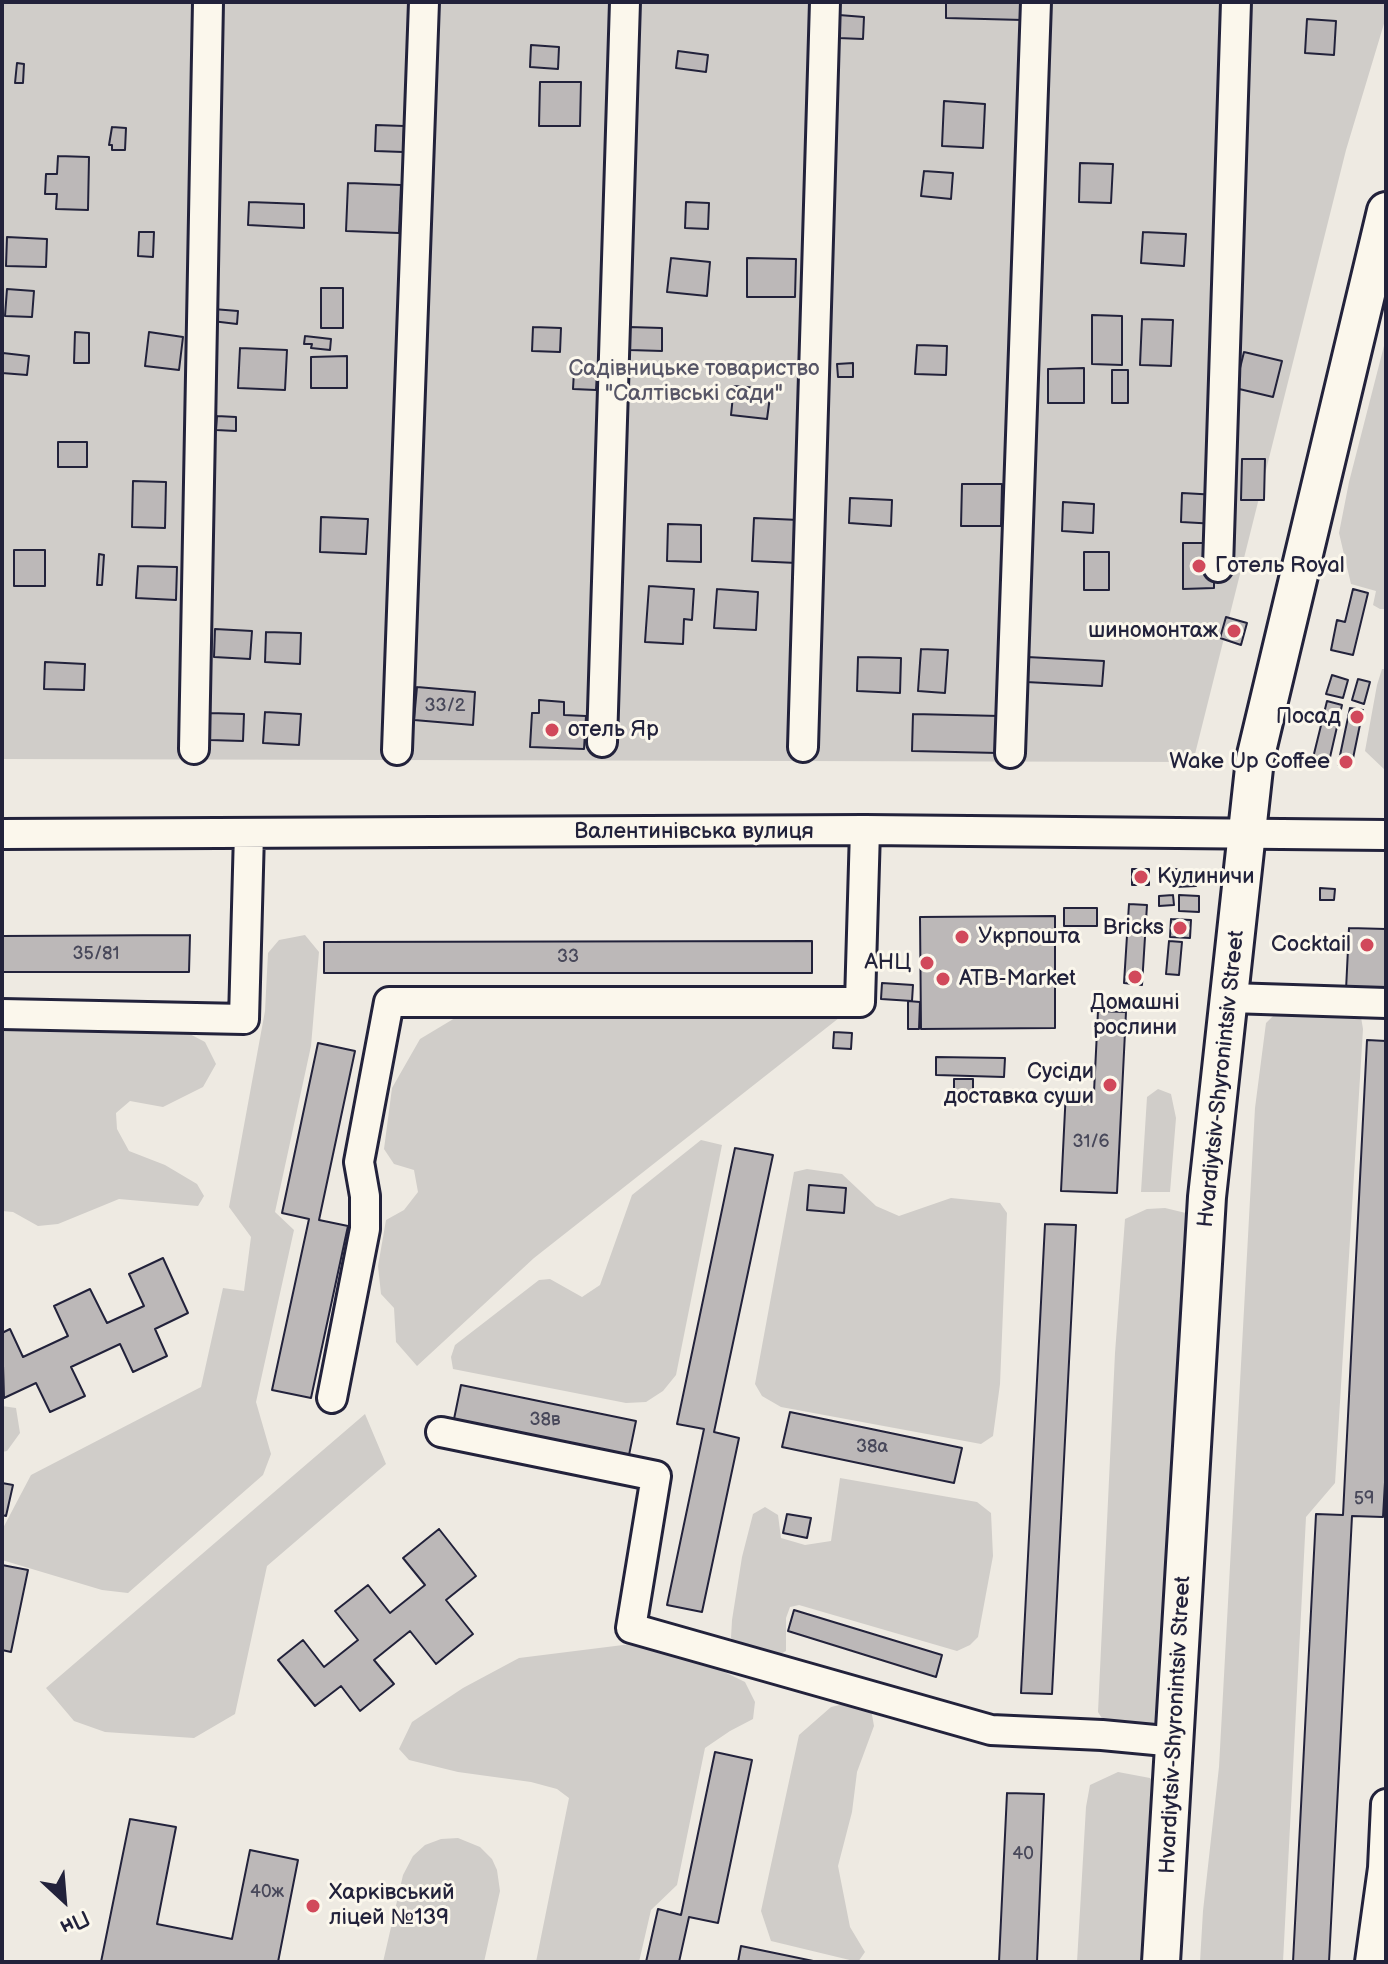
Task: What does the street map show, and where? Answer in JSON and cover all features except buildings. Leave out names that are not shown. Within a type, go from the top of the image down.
[{"type":"main road","name":"Hvardiytsiv-Shyronintsiv Street","points":[[1161,1962],[1207,1197],[1255,759],[1386,211]]},
{"type":"street","points":[[194,749],[208,2]]},
{"type":"street","points":[[397,750],[424,2]]},
{"type":"street","points":[[602,742],[625,2]]},
{"type":"street","points":[[803,747],[825,2]]},
{"type":"street","points":[[1010,753],[1036,2]]},
{"type":"street","points":[[1218,567],[1236,2]]},
{"type":"street","points":[[332,1398],[365,1229],[365,1196],[359,1162],[389,1002],[860,1002],[865,830]]},
{"type":"street","name":"Валентинівська вулиця","points":[[2,834],[865,830],[1386,835]]},
{"type":"street","points":[[2,1014],[244,1019],[249,833]]},
{"type":"street","points":[[1230,998],[1386,1003]]},
{"type":"street","points":[[441,1432],[656,1476],[631,1628],[991,1730],[1176,1742]]},
{"type":"street","points":[[1370,1962],[1383,1868],[1386,1804]]},
{"type":"green space","name":"Садівницьке товариство \"Салтівські сади\"","points":[[2,2],[1386,2],[1386,17],[1346,150],[1193,762],[2,759]]},
{"type":"green space","points":[[1386,338],[1386,609],[1380,609],[1373,605],[1376,591],[1351,584],[1339,533]]},
{"type":"green space","points":[[1382,669],[1386,669],[1386,771],[1365,751]]},
{"type":"green space","points":[[305,935],[319,952],[311,1046],[275,1212],[294,1230],[256,1402],[271,1454],[263,1475],[128,1593],[102,1590],[2,1560],[2,1530],[31,1475],[201,1387],[223,1288],[244,1291],[251,1237],[229,1207],[265,1011],[268,953],[279,940]]},
{"type":"green space","points":[[1281,1008],[1353,1011],[1361,1017],[1363,1029],[1335,1483],[1306,1517],[1283,1962],[1200,1962],[1219,1767],[1255,1108],[1266,1023]]},
{"type":"green space","points":[[465,1012],[844,1014],[534,1258],[417,1366],[396,1342],[394,1308],[381,1294],[378,1266],[386,1220],[404,1210],[418,1192],[414,1170],[394,1164],[384,1149],[392,1088],[420,1039]]},
{"type":"green space","points":[[2,1031],[186,1032],[205,1042],[216,1064],[203,1087],[163,1107],[130,1101],[116,1113],[117,1129],[129,1151],[165,1165],[197,1184],[204,1196],[198,1206],[119,1199],[58,1224],[38,1226],[13,1212],[2,1211]]},
{"type":"green space","points":[[1158,1089],[1171,1094],[1176,1118],[1170,1192],[1141,1192],[1147,1097]]},
{"type":"green space","points":[[701,1140],[722,1145],[676,1375],[663,1391],[646,1402],[626,1403],[453,1369],[451,1357],[455,1345],[539,1280],[550,1279],[582,1297],[600,1285],[632,1195]]},
{"type":"green space","points":[[807,1169],[842,1174],[876,1206],[899,1216],[951,1198],[1000,1203],[1007,1213],[1000,1384],[993,1436],[981,1444],[781,1407],[762,1396],[755,1384],[794,1172]]},
{"type":"green space","points":[[1165,1208],[1190,1214],[1158,1731],[1108,1728],[1098,1712],[1115,1353],[1125,1219],[1147,1209]]},
{"type":"green space","points":[[2,1406],[16,1408],[20,1433],[7,1451],[2,1452]]},
{"type":"green space","points":[[365,1414],[386,1464],[267,1566],[235,1714],[194,1738],[105,1732],[74,1721],[46,1688]]},
{"type":"green space","points":[[840,1478],[977,1502],[991,1513],[993,1556],[978,1637],[970,1645],[957,1651],[799,1605],[790,1607],[786,1618],[786,1651],[769,1660],[739,1649],[731,1638],[732,1620],[742,1557],[753,1514],[765,1507],[778,1515],[781,1538],[805,1545],[831,1541]]},
{"type":"green space","points":[[639,1643],[681,1651],[745,1682],[755,1702],[753,1719],[705,1748],[677,1885],[651,1910],[639,1962],[536,1962],[569,1798],[557,1789],[531,1782],[458,1772],[409,1760],[399,1749],[412,1722],[463,1688],[519,1658]]},
{"type":"green space","points":[[852,1702],[871,1709],[874,1726],[857,1772],[852,1812],[838,1866],[850,1927],[865,1952],[858,1962],[771,1941],[761,1911],[799,1735],[831,1707]]},
{"type":"green space","points":[[1118,1772],[1150,1778],[1156,1786],[1155,1962],[1077,1962],[1090,1785]]},
{"type":"green space","points":[[458,1838],[480,1847],[492,1859],[497,1870],[500,1891],[484,1962],[383,1962],[403,1875],[413,1856],[425,1845],[441,1839]]},
{"type":"place","name":"Готель Royal","points":[[1199,566]]},
{"type":"place","name":"шиномонтаж","points":[[1234,631]]},
{"type":"place","name":"Посад","points":[[1357,717]]},
{"type":"place","name":"отель Яр","points":[[552,730]]},
{"type":"place","name":"Wake Up Coffee","points":[[1346,762]]},
{"type":"place","name":"Кулиничи","points":[[1141,877]]},
{"type":"place","name":"Bricks","points":[[1180,928]]},
{"type":"place","name":"Укрпошта","points":[[962,937]]},
{"type":"place","name":"Cocktail","points":[[1367,945]]},
{"type":"place","name":"АНЦ","points":[[927,963]]},
{"type":"place","name":"Домашні рослини","points":[[1135,977]]},
{"type":"place","name":"ATB-Market","points":[[943,979]]},
{"type":"place","name":"Сусіди доставка суши","points":[[1110,1085]]},
{"type":"place","name":"Харківський ліцей №139","points":[[313,1906]]}]
